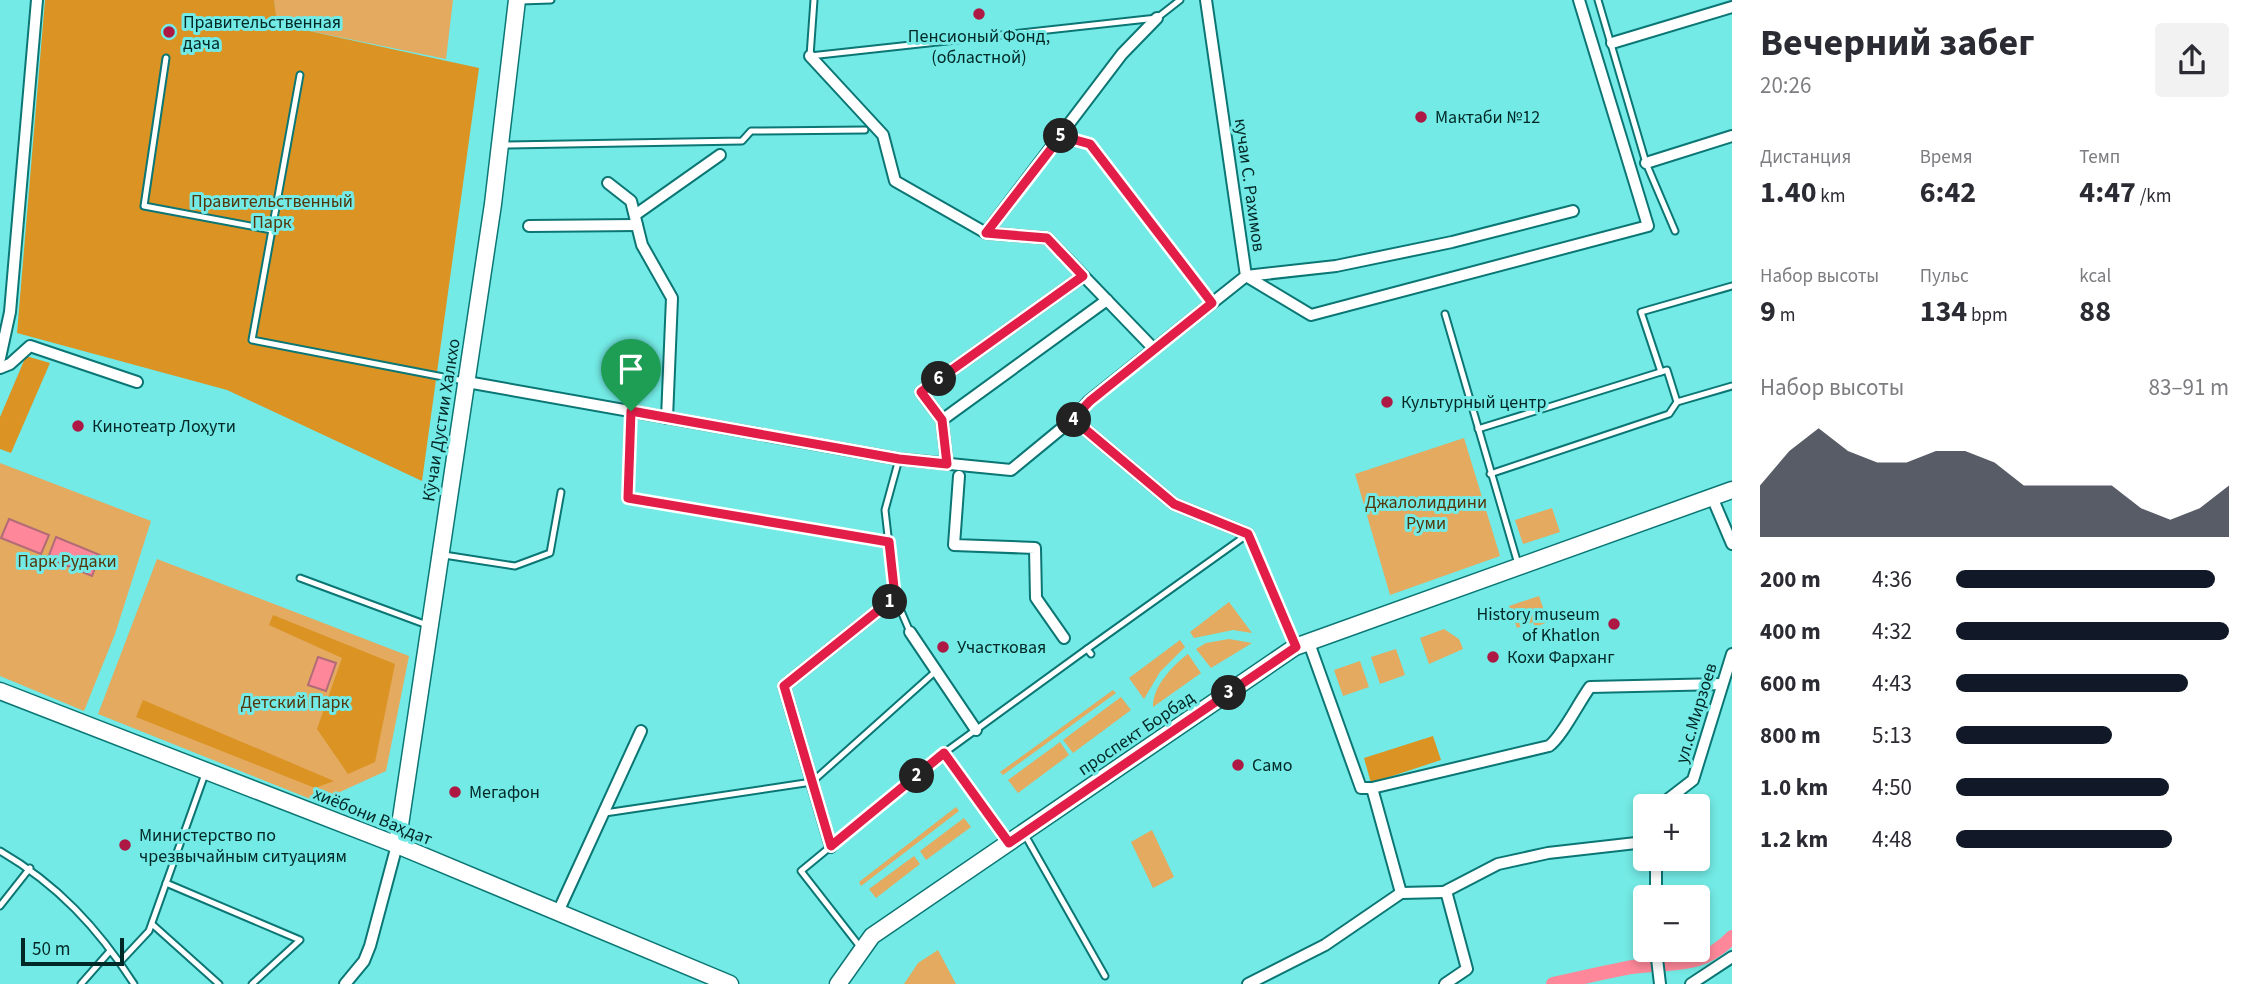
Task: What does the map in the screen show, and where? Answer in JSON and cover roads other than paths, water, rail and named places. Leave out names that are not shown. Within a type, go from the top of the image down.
[{"type":"street","points":[[0,358],[10,312],[37,0]]},
{"type":"street","name":"Кӯчаи Дустии Халкхо","points":[[397,845],[467,382],[517,0]]},
{"type":"street","name":"кучаи С. Рахимов","points":[[467,382],[899,459],[1011,470],[1073,419],[1090,401],[1246,276],[1206,0]]},
{"type":"street","points":[[1246,276],[1311,315],[1648,226],[1578,0]]},
{"type":"street","points":[[1612,43],[1732,7]]},
{"type":"street","points":[[986,233],[1122,54],[1157,18]]},
{"type":"street","points":[[810,56],[883,135],[895,181],[986,233],[1047,238],[1154,349]]},
{"type":"street","points":[[1646,163],[1732,136]]},
{"type":"street","points":[[529,226],[636,220],[720,155]]},
{"type":"street","points":[[608,183],[631,201],[653,270],[672,298],[667,418]]},
{"type":"street","points":[[1246,276],[1335,266],[1452,242],[1573,211]]},
{"type":"street","points":[[947,464],[942,420],[921,392],[1083,276]]},
{"type":"street","points":[[942,420],[1107,300]]},
{"type":"street","points":[[0,368],[10,364],[30,346],[137,382]]},
{"type":"street","points":[[1073,419],[1174,504],[1248,534]]},
{"type":"street","points":[[959,476],[954,545],[1035,548],[1036,598],[1064,638]]},
{"type":"street","name":"проспект Борбад","points":[[838,984],[872,936],[1302,645],[1732,490]]},
{"type":"street","points":[[1712,497],[1732,544]]},
{"type":"street","points":[[831,846],[784,686],[895,597]]},
{"type":"street","points":[[910,632],[976,730]]},
{"type":"street","points":[[1302,645],[1361,788],[1372,788],[1549,746],[1558,740],[1567,718],[1590,687],[1722,684]]},
{"type":"street","name":"ул.с.Мирзоев","points":[[1675,794],[1693,780],[1732,654]]},
{"type":"street","name":"хиёбони Ваҳдат","points":[[0,691],[397,845],[730,984]]},
{"type":"street","points":[[1718,697],[1732,694]]},
{"type":"street","points":[[558,912],[641,731]]},
{"type":"street","points":[[1372,788],[1401,893]]},
{"type":"street","points":[[1451,982],[1466,969],[1446,891],[1498,864],[1548,853],[1633,843]]},
{"type":"street","points":[[345,984],[359,968],[370,946],[397,845]]},
{"type":"street","points":[[1248,984],[1325,945],[1401,893],[1444,892]]},
{"type":"street","points":[[1691,984],[1732,957]]},
{"type":"street","points":[[1657,962],[1660,984]]},
{"type":"lane","points":[[517,0],[551,0]]},
{"type":"lane","points":[[814,0],[810,56],[1157,18],[1180,0]]},
{"type":"lane","points":[[1598,0],[1646,163],[1675,231]]},
{"type":"lane","points":[[166,58],[144,206],[272,230]]},
{"type":"lane","points":[[300,75],[252,340],[467,382]]},
{"type":"lane","points":[[500,145],[741,141],[751,131],[865,130]]},
{"type":"lane","points":[[1061,136],[1090,144],[1212,303]]},
{"type":"lane","points":[[1661,372],[1641,312],[1732,286]]},
{"type":"lane","points":[[1445,314],[1519,567]]},
{"type":"lane","points":[[1478,429],[1667,370],[1676,402],[1670,414],[1490,474]]},
{"type":"lane","points":[[1676,402],[1732,386]]},
{"type":"lane","points":[[631,411],[628,498],[889,542]]},
{"type":"lane","points":[[899,459],[886,510],[895,597],[910,632]]},
{"type":"lane","points":[[441,554],[515,566],[550,554],[561,492]]},
{"type":"lane","points":[[863,949],[801,871],[944,753],[1248,534],[1302,645]]},
{"type":"lane","points":[[300,578],[430,626]]},
{"type":"lane","points":[[602,813],[812,782],[936,671]]},
{"type":"lane","points":[[944,753],[1009,843]]},
{"type":"lane","points":[[120,962],[152,924],[206,771]]},
{"type":"lane","points":[[1024,833],[1105,976]]},
{"type":"lane","points":[[0,851],[30,868],[59,891],[120,962],[134,984]]},
{"type":"lane","points":[[0,906],[30,868]]},
{"type":"lane","points":[[166,883],[300,940],[252,984]]},
{"type":"lane","points":[[152,924],[219,984]]},
{"type":"lane","points":[[81,984],[110,951]]},
{"type":"waterway","points":[[1553,984],[1632,967],[1697,959],[1709,955],[1732,937]]},
{"type":"place","name":"Пенсионый Фонд, (областной)","points":[[979,14]]},
{"type":"place","name":"Правительственная дача","points":[[169,32]]},
{"type":"place","name":"Мактаби №12","points":[[1421,117]]},
{"type":"place","name":"Культурный центр","points":[[1387,402]]},
{"type":"place","name":"Кинотеатр Лоҳути","points":[[78,426]]},
{"type":"place","name":"History museum of Khatlon","points":[[1614,624]]},
{"type":"place","name":"Участковая","points":[[943,647]]},
{"type":"place","name":"Кохи Фарханг","points":[[1493,657]]},
{"type":"place","name":"Само","points":[[1238,765]]},
{"type":"place","name":"Мегафон","points":[[455,792]]},
{"type":"place","name":"Министерство по чрезвычайным ситуациям","points":[[125,845]]},
{"type":"park label","name":"Правительственный Парк","points":[[272,211]]},
{"type":"park label","name":"Джалолиддини Руми","points":[[1426,512]]},
{"type":"park label","name":"Парк Рудаки","points":[[67,561]]},
{"type":"park label","name":"Детский Парк","points":[[295,702]]}]
